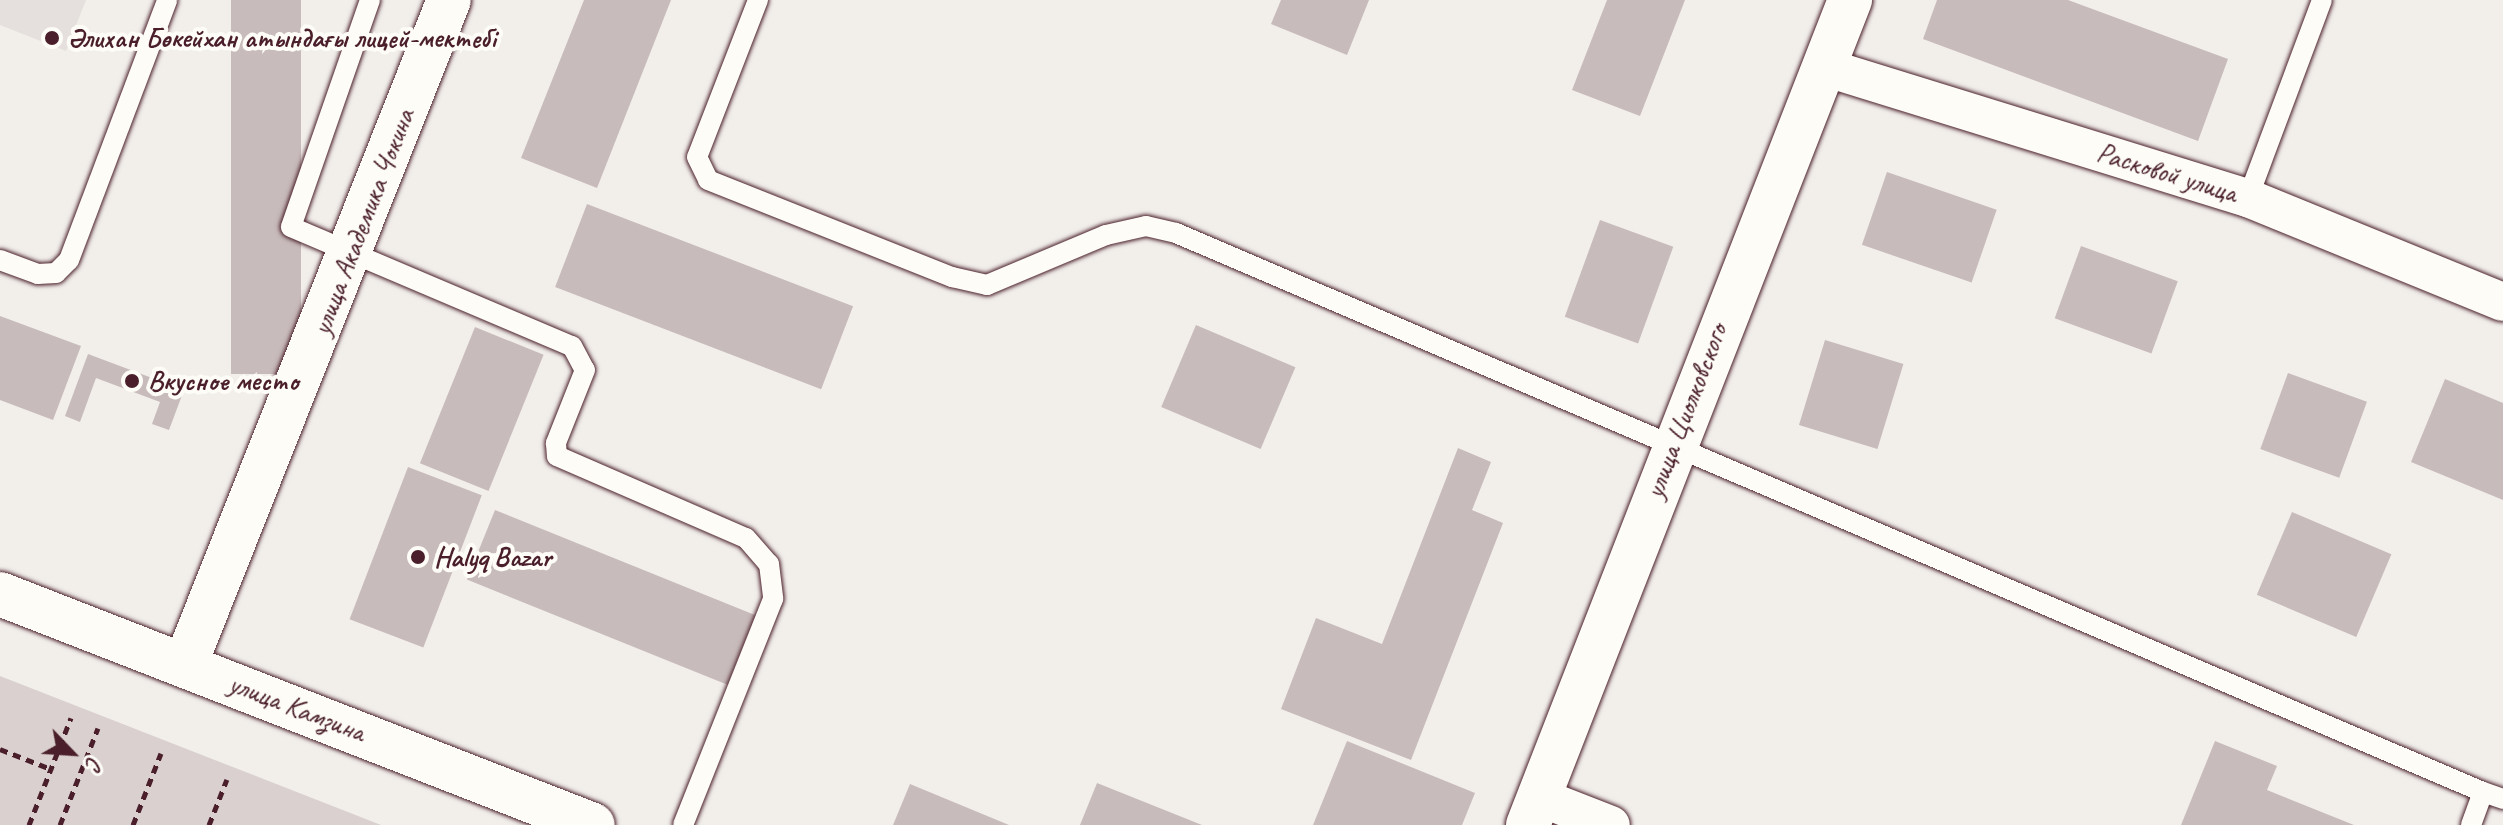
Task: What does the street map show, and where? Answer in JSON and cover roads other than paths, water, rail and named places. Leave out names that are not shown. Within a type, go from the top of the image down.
[{"type":"main road","name":"улица Академика Чокина","points":[[185,665],[352,256],[449,0]]},
{"type":"main road","name":"улица Циолковского","points":[[1534,811],[1673,443],[1850,0]]},
{"type":"main road","name":"улица Камзина","points":[[0,594],[593,825]]},
{"type":"street","name":"Расковой улица","points":[[1824,67],[2248,198],[2503,302]]},
{"type":"street","points":[[1534,811],[1611,825]]},
{"type":"lane","points":[[0,260],[38,274],[56,273],[69,260],[167,0]]},
{"type":"lane","points":[[370,0],[291,218],[296,233],[572,346],[585,370],[556,443],[557,456],[746,538],[769,564],[773,599],[683,825]]},
{"type":"lane","points":[[758,0],[697,157],[708,180],[952,277],[987,285],[1106,235],[1146,226],[1176,233],[2493,796],[2471,825]]},
{"type":"lane","points":[[2248,198],[2322,0]]},
{"type":"place","name":"Әлихан Бөкейхан атындағы лицей-мектебі","points":[[52,38]]},
{"type":"place","name":"Вкусное место","points":[[132,381]]},
{"type":"place","name":"Halyq Bazar","points":[[418,557]]}]
